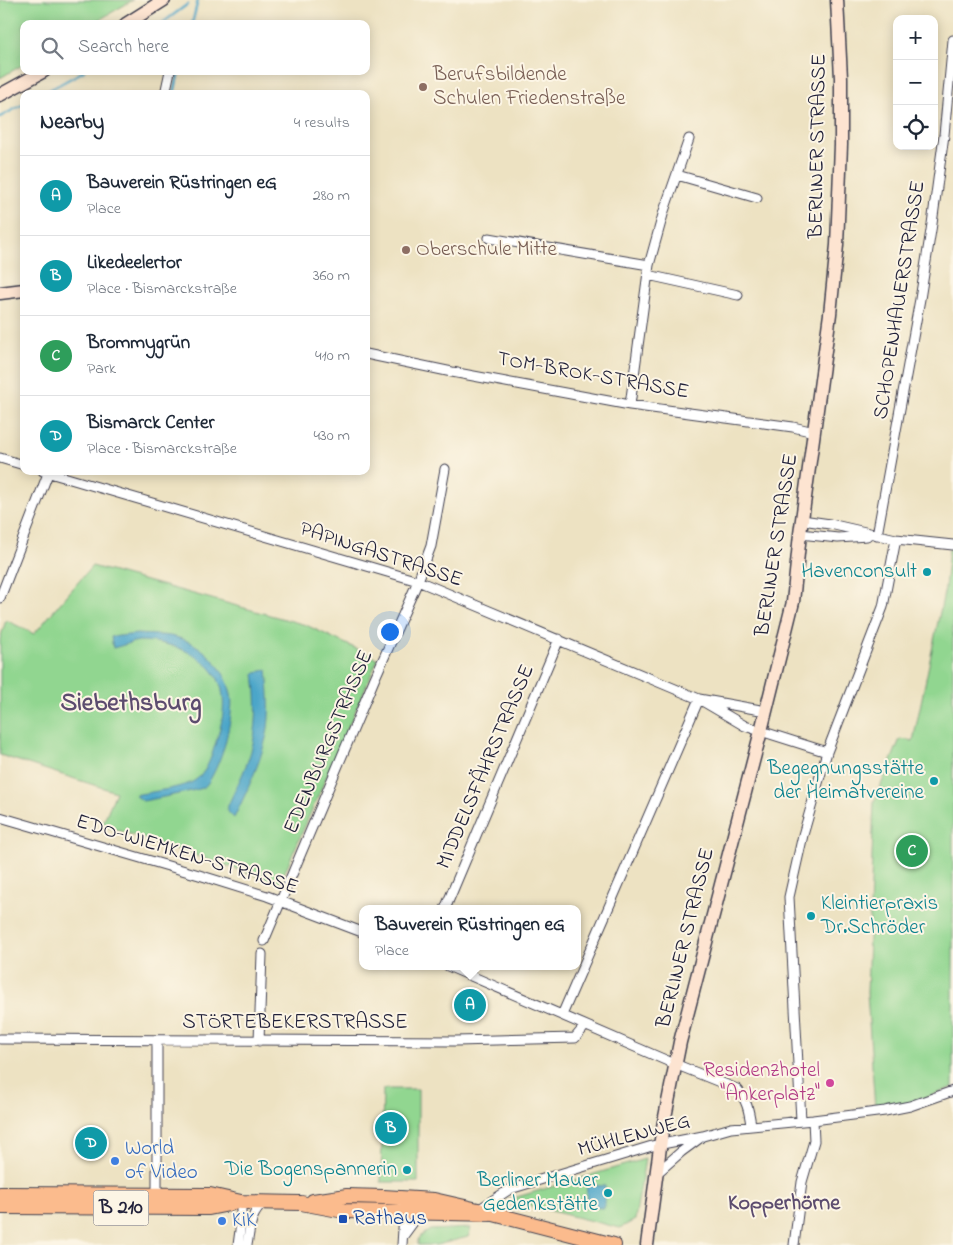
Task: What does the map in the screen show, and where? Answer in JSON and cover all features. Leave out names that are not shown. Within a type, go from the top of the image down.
[{"type":"main road","points":[[132,20],[164,0]]},
{"type":"main road","name":"BERLINER STRASSE","points":[[647,1245],[660,1144],[675,1065],[793,602],[800,534],[830,314],[839,220],[841,88],[837,0]]},
{"type":"main road","points":[[0,95],[37,75]]},
{"type":"main road","points":[[0,293],[20,290]]},
{"type":"main road","name":"B 210","points":[[0,1194],[210,1195],[241,1202]]},
{"type":"main road","name":"B 210","points":[[301,1203],[347,1196],[389,1198],[424,1206],[496,1214]]},
{"type":"main road","name":"B 210","points":[[0,1208],[209,1208],[241,1202],[265,1202],[301,1203],[344,1211],[404,1213],[424,1206],[452,1203],[614,1245]]},
{"type":"street","name":"SCHOPENHAUERSTRASSE","points":[[877,535],[932,224],[944,135],[953,40]]},
{"type":"street","points":[[166,90],[169,75]]},
{"type":"street","points":[[630,405],[649,265],[664,211],[689,139]]},
{"type":"street","points":[[677,175],[756,198]]},
{"type":"street","points":[[489,238],[649,265]]},
{"type":"street","points":[[648,275],[738,295]]},
{"type":"street","name":"TOM-BROK-STRASSE","points":[[370,355],[630,405],[793,427],[814,432]]},
{"type":"street","points":[[0,458],[20,464]]},
{"type":"street","name":"EDENBURGSTRASSE","points":[[264,940],[418,581],[431,546],[445,469]]},
{"type":"street","points":[[0,598],[46,475]]},
{"type":"street","name":"PAPINGASTRASSE","points":[[57,475],[418,581],[699,699],[745,726],[828,752]]},
{"type":"street","points":[[802,520],[830,524],[896,539],[953,545]]},
{"type":"street","points":[[800,534],[838,538],[877,535]]},
{"type":"street","points":[[801,1120],[789,897],[803,836],[828,752],[883,607],[896,539]]},
{"type":"street","name":"MIDDELSFÄHRSTRASSE","points":[[447,905],[559,639]]},
{"type":"street","points":[[562,1015],[699,699]]},
{"type":"street","name":"PAPINGASTRASSE","points":[[699,699],[766,711]]},
{"type":"street","name":"EDO-WIEMKEN-STRASSE","points":[[0,817],[281,901],[359,931]]},
{"type":"street","points":[[260,1040],[262,954]]},
{"type":"street","points":[[457,970],[675,1065],[737,1089],[744,1097],[748,1106],[751,1125]]},
{"type":"street","name":"STÖRTEBEKERSTRASSE","points":[[0,1039],[456,1041],[575,1038],[586,1026]]},
{"type":"street","points":[[157,1040],[157,1196]]},
{"type":"street","name":"MÜHLENWEG","points":[[478,1210],[510,1189],[660,1144],[751,1125],[885,1111],[910,1106],[953,1091]]},
{"type":"street","points":[[794,1245],[802,1182],[814,1141],[812,1120]]},
{"type":"street","points":[[657,1173],[688,1146],[703,1136]]},
{"type":"street","points":[[389,1198],[402,1207],[404,1213],[403,1240]]},
{"type":"street","points":[[238,1245],[241,1202]]},
{"type":"street","points":[[247,1245],[254,1214],[258,1207],[265,1202]]},
{"type":"street","points":[[403,1240],[424,1206]]},
{"type":"green space","points":[[0,0],[133,0],[99,20],[20,20],[20,66],[0,78]]},
{"type":"green space","points":[[949,549],[953,550],[953,1087],[910,1104],[875,1109],[867,993],[874,802],[900,739],[913,741],[945,588]]},
{"type":"green space","points":[[92,566],[306,625],[378,659],[280,883],[102,825],[116,792],[0,755],[0,639],[6,620],[34,634]]},
{"type":"green space","points":[[383,1089],[418,1089],[418,1182],[381,1182]]},
{"type":"green space","points":[[645,1159],[635,1220],[620,1228],[507,1200]]},
{"type":"green space","points":[[471,1228],[468,1237],[436,1245],[418,1245],[418,1240],[421,1236],[430,1230]]},
{"type":"water","points":[[137,634],[174,637],[197,646],[219,667],[228,685],[232,705],[225,744],[213,774],[203,788],[143,801],[135,795],[182,786],[198,778],[210,760],[222,721],[223,709],[220,683],[204,662],[193,654],[166,644],[139,641],[113,648],[111,637]]},
{"type":"water","points":[[267,669],[269,710],[267,734],[257,767],[234,818],[226,810],[251,752],[256,708],[254,674]]},
{"type":"water","points":[[587,1185],[605,1186],[604,1208],[586,1207]]},
{"type":"waterway","points":[[193,20],[198,0]]},
{"type":"waterway","points":[[166,20],[188,4]]},
{"type":"waterway","points":[[49,90],[77,75]]},
{"type":"waterway","points":[[175,90],[178,75]]},
{"type":"waterway","points":[[0,117],[20,106]]},
{"type":"place","name":"Berufsbildende Schulen Friedenstraße","points":[[423,87]]},
{"type":"place","name":"Oberschule Mitte","points":[[406,250]]},
{"type":"place","name":"Havenconsult","points":[[927,572]]},
{"type":"place","name":"Begegnungsstätte der Heimatvereine","points":[[934,781]]},
{"type":"place","name":"Brommygrün","points":[[912,851]]},
{"type":"place","name":"Kleintierpraxis Dr.Schröder","points":[[811,916]]},
{"type":"place","name":"Bauverein Rüstringen eG","points":[[470,1005]]},
{"type":"place","name":"Residenzhotel \"Ankerplatz\"","points":[[830,1083]]},
{"type":"place","name":"Likedeelertor","points":[[391,1128]]},
{"type":"place","name":"Bismarck Center","points":[[91,1143]]},
{"type":"place","name":"World of Video","points":[[115,1161]]},
{"type":"place","name":"Die Bogenspannerin","points":[[407,1170]]},
{"type":"place","name":"Berliner Mauer Gedenkstätte","points":[[608,1193]]},
{"type":"place","name":"Rathaus","points":[[343,1219]]},
{"type":"place","name":"KiK","points":[[222,1221]]},
{"type":"district","name":"Siebethsburg","points":[[131,704]]},
{"type":"district","name":"Kopperhörne","points":[[784,1204]]}]
